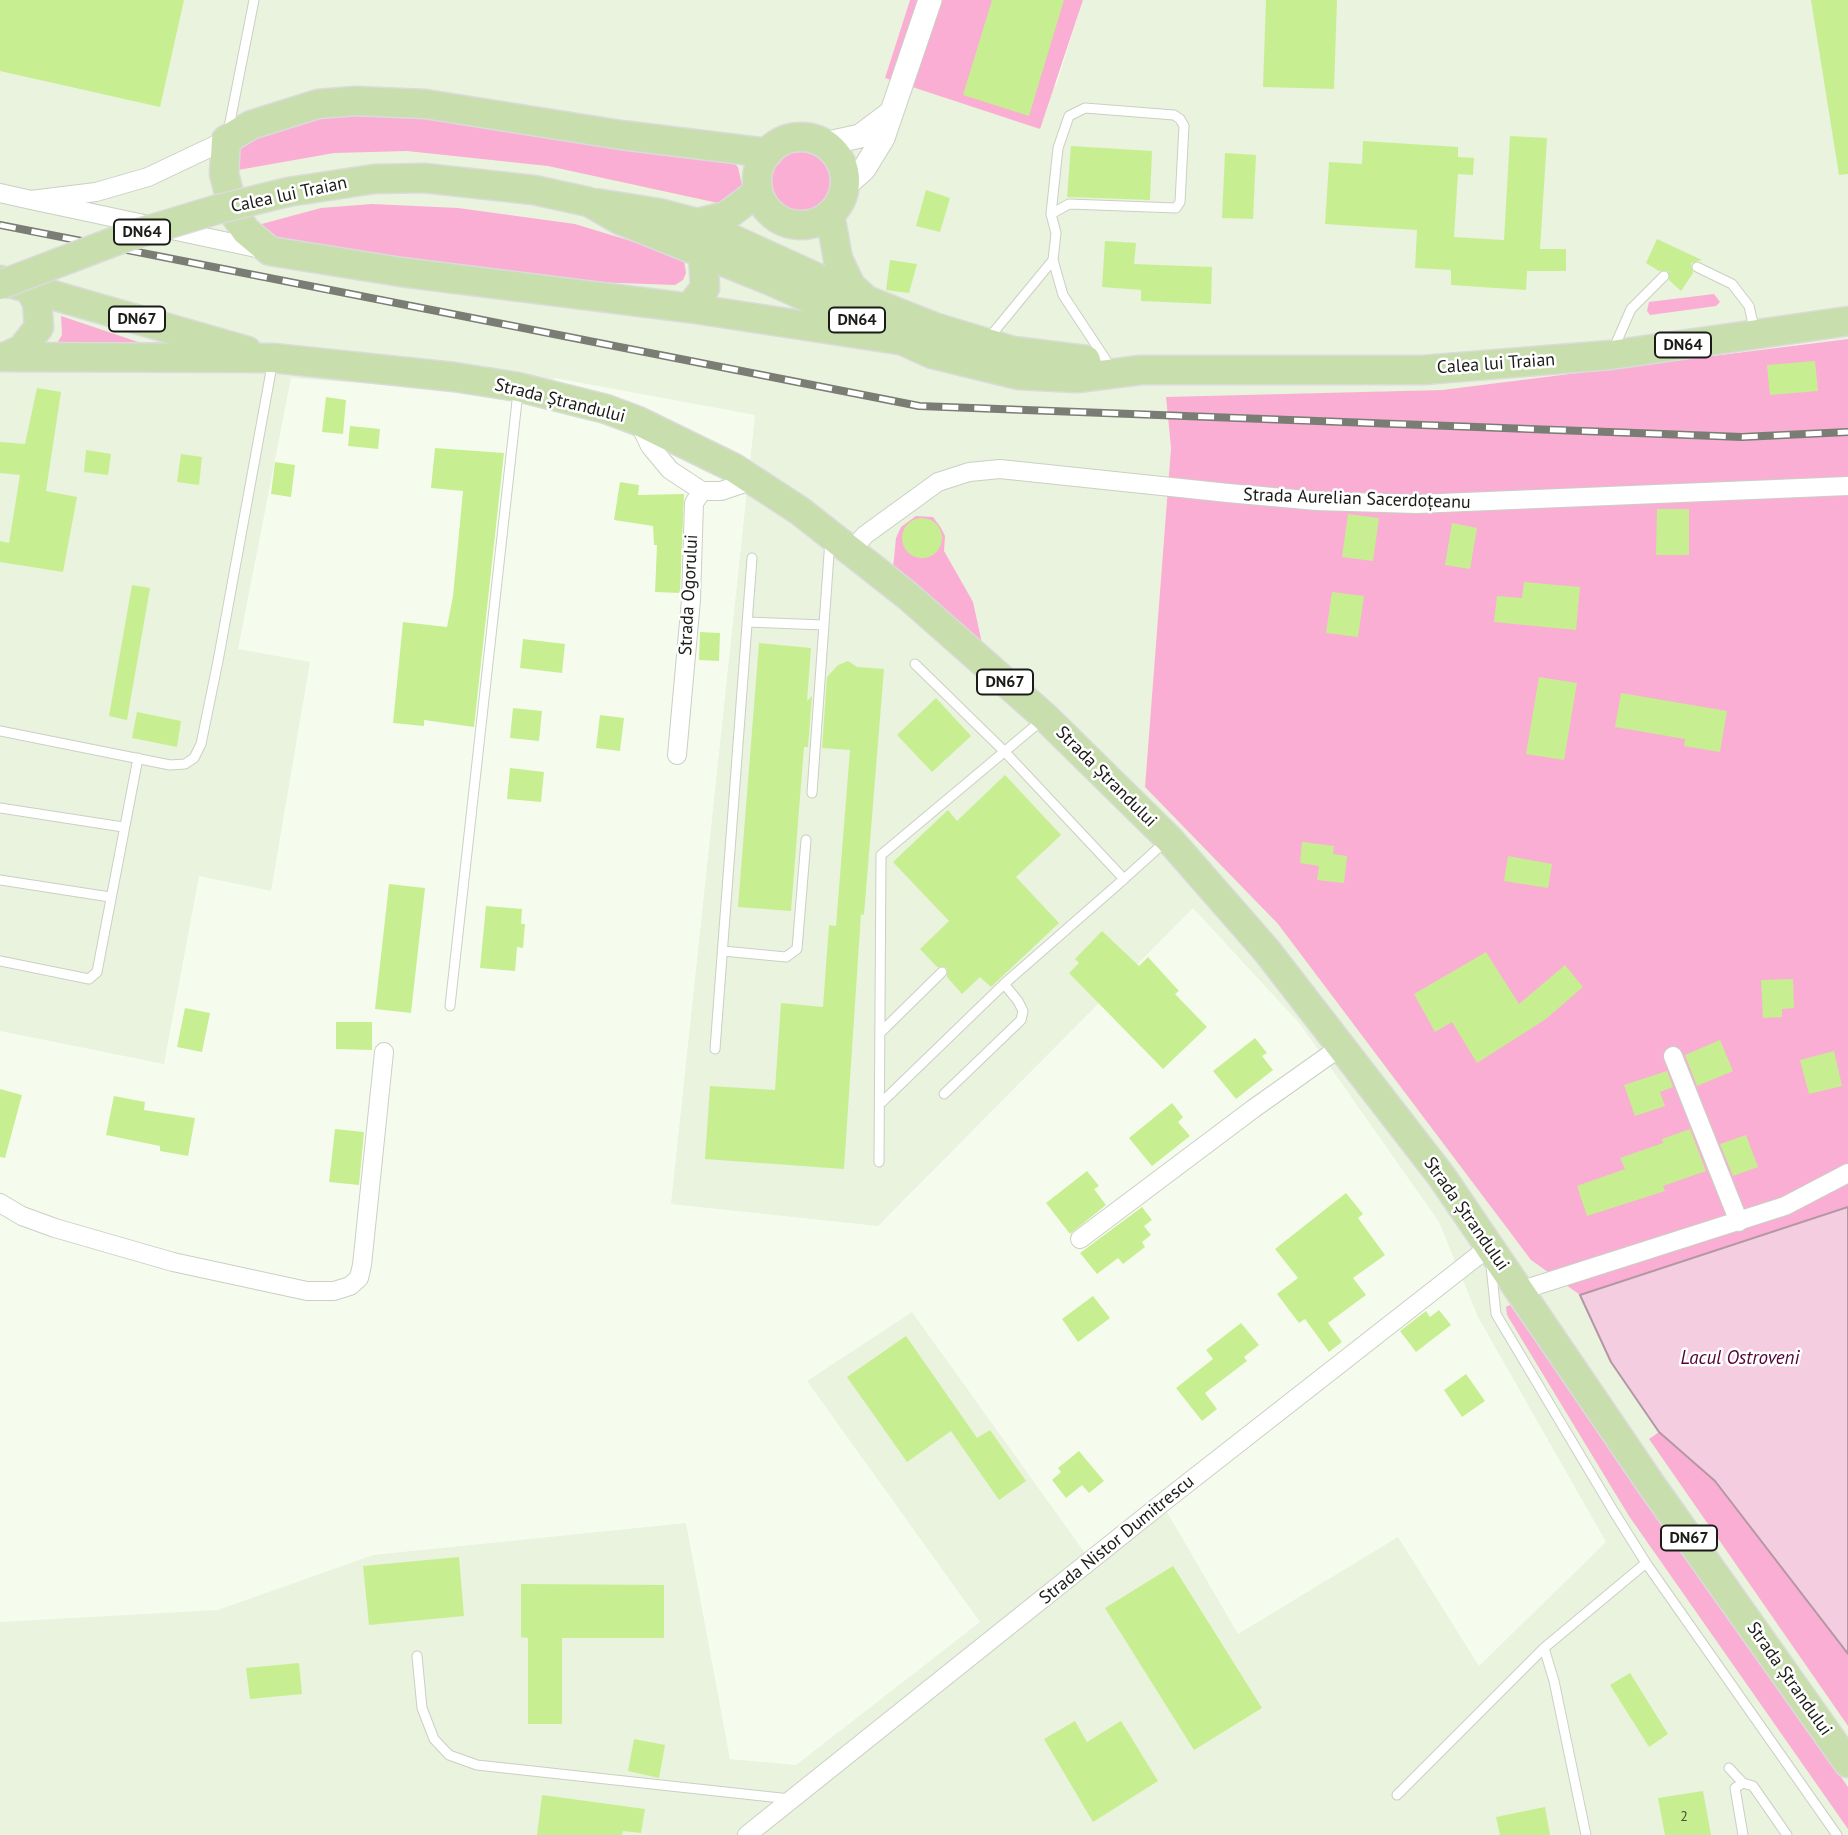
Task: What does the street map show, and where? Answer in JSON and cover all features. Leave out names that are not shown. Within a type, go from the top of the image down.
[{"type":"main road","points":[[768,153],[390,102],[318,104],[251,125],[226,140],[224,173],[235,215],[246,231],[270,251],[401,272],[689,308],[899,340]]},
{"type":"main road","points":[[801,137],[824,144],[841,162],[845,186],[843,197],[831,215],[818,223],[803,226],[788,224],[764,206],[758,192],[758,171],[768,153],[788,139],[801,137]]},
{"type":"main road","name":"Calea lui Traian","points":[[0,282],[139,233],[288,192],[352,181],[424,178],[534,190],[589,202],[628,206],[698,223],[866,300],[986,345],[1034,355],[1106,360],[1141,370]]},
{"type":"main road","points":[[698,223],[726,216],[758,192]]},
{"type":"main road","name":"Calea lui Traian","points":[[589,202],[620,220],[703,253],[899,340],[972,366],[1018,375],[1077,378],[1141,370],[1423,370],[1611,355],[1848,321]]},
{"type":"main road","points":[[831,215],[841,266],[851,286],[866,300]]},
{"type":"main road","points":[[689,308],[705,288],[703,253]]},
{"type":"main road","name":"DN67","points":[[0,282],[28,287],[273,358]]},
{"type":"main road","name":"DN67","points":[[3,357],[22,349],[39,327],[37,302],[28,287]]},
{"type":"main road","name":"Strada Ștrandului","points":[[3,357],[273,358],[454,377],[519,387],[606,409],[685,442],[754,480],[841,543],[908,596],[1045,717],[1169,839],[1275,960],[1442,1177],[1848,1763]]},
{"type":"street","points":[[845,186],[875,155],[894,110],[930,0]]},
{"type":"street","points":[[824,144],[860,136],[894,110]]},
{"type":"street","points":[[32,200],[122,186],[174,166],[226,140]]},
{"type":"street","points":[[0,193],[270,251]]},
{"type":"street","points":[[638,421],[650,446],[670,470],[702,491],[721,491],[754,480]]},
{"type":"street","name":"Strada Aurelian Sacerdoțeanu","points":[[841,543],[865,535],[938,482],[969,472],[1000,469],[1317,501],[1417,504],[1848,486]]},
{"type":"street","name":"Strada Ogorului","points":[[677,755],[691,600],[694,503],[702,491]]},
{"type":"street","points":[[1080,1239],[1342,1046]]},
{"type":"street","points":[[0,1203],[22,1216],[55,1228],[173,1262],[307,1291],[334,1291],[350,1286],[359,1278],[362,1265],[384,1052]]},
{"type":"street","points":[[1673,1056],[1739,1222]]},
{"type":"street","points":[[1519,1291],[1785,1206],[1848,1173]]},
{"type":"street","name":"Strada Nistor Dumitrescu","points":[[747,1835],[1181,1488],[1489,1247]]},
{"type":"lane","points":[[226,140],[254,0]]},
{"type":"lane","points":[[1051,214],[1069,204],[1176,208],[1180,202],[1184,126],[1180,119],[1174,115],[1085,108],[1069,116],[1058,148],[1051,214],[1056,233],[1053,260],[1063,295],[1106,360]]},
{"type":"lane","points":[[986,345],[999,323],[1053,260]]},
{"type":"lane","points":[[1698,267],[1732,285],[1749,306],[1755,336]]},
{"type":"lane","points":[[1611,355],[1631,309],[1664,276]]},
{"type":"lane","points":[[0,731],[138,758],[185,764],[194,758],[201,744],[273,358]]},
{"type":"lane","points":[[450,1006],[519,387]]},
{"type":"lane","points":[[812,793],[824,625],[841,543]]},
{"type":"lane","points":[[715,1049],[752,558]]},
{"type":"lane","points":[[747,622],[824,625]]},
{"type":"lane","points":[[915,664],[1005,752],[1124,879]]},
{"type":"lane","points":[[879,1163],[881,855],[1045,717]]},
{"type":"lane","points":[[0,961],[89,979],[100,966],[110,897],[138,758]]},
{"type":"lane","points":[[0,808],[123,827]]},
{"type":"lane","points":[[880,1104],[1004,984],[1169,839]]},
{"type":"lane","points":[[723,951],[786,957],[797,948],[806,840]]},
{"type":"lane","points":[[0,880],[110,897]]},
{"type":"lane","points":[[880,1033],[942,972]]},
{"type":"lane","points":[[944,1094],[1021,1020],[1023,1011],[1004,984]]},
{"type":"lane","points":[[1489,1247],[1496,1314],[1646,1563],[1837,1835]]},
{"type":"lane","points":[[1397,1794],[1544,1648],[1646,1563]]},
{"type":"lane","points":[[1544,1648],[1554,1681],[1586,1835]]},
{"type":"lane","points":[[417,1656],[422,1708],[433,1739],[449,1755],[477,1765],[792,1800]]},
{"type":"lane","points":[[1729,1768],[1743,1783],[1753,1786],[1787,1835]]},
{"type":"lane","points":[[1743,1783],[1734,1788],[1743,1835]]},
{"type":"shaded area","points":[[0,0],[910,0],[885,78],[1056,86],[1083,0],[1848,0],[1848,339],[1442,390],[1166,398],[1171,448],[1145,787],[1278,924],[1531,1260],[1580,1295],[1611,1362],[1659,1432],[1649,1439],[1848,1726],[1848,1835],[0,1835],[0,1622],[218,1610],[373,1555],[686,1523],[730,1759],[796,1765],[980,1622],[807,1381],[912,1312],[1095,1567],[1167,1512],[1238,1634],[1398,1537],[1479,1666],[1606,1542],[1478,1317],[1439,1222],[1300,1024],[1193,908],[878,1226],[671,1204],[755,415],[555,378],[533,404],[453,390],[291,378],[238,649],[310,662],[271,891],[199,876],[164,1064],[0,1031]]},
{"type":"shaded area","points":[[910,0],[1083,0],[1040,129],[885,78]]},
{"type":"shaded area","points":[[346,113],[441,117],[730,160],[738,167],[742,185],[737,195],[718,203],[548,166],[407,151],[334,153],[238,170],[236,150],[263,133],[313,117]]},
{"type":"shaded area","points":[[800,152],[817,157],[825,165],[830,182],[825,199],[817,207],[800,212],[783,207],[775,199],[770,182],[775,165],[783,157]]},
{"type":"shaded area","points":[[372,204],[458,208],[575,224],[680,256],[684,261],[686,273],[683,280],[675,285],[567,281],[324,250],[279,241],[258,225],[321,208]]},
{"type":"shaded area","points":[[1714,294],[1720,302],[1716,306],[1650,315],[1647,311],[1649,302]]},
{"type":"shaded area","points":[[61,316],[153,347],[54,348],[62,335]]},
{"type":"shaded area","points":[[1848,339],[1848,1207],[1580,1295],[1531,1260],[1278,924],[1145,787],[1171,448],[1166,397],[1442,390]]},
{"type":"shaded area","points":[[916,516],[933,517],[941,528],[945,536],[944,551],[973,602],[983,648],[893,568],[896,538],[901,527]]},
{"type":"shaded area","points":[[1510,1305],[1848,1787],[1848,1829],[1629,1516],[1507,1315],[1506,1307]]},
{"type":"shaded area","points":[[1659,1432],[1715,1480],[1848,1654],[1848,1726],[1649,1439]]},
{"type":"water","name":"Lacul Ostroveni","points":[[1848,1207],[1848,1654],[1715,1481],[1659,1432],[1611,1362],[1580,1295]]},
{"type":"building","points":[[0,0],[184,0],[160,107],[0,71]]},
{"type":"building","points":[[992,0],[1064,0],[1029,116],[963,95]]},
{"type":"building","points":[[1266,0],[1337,0],[1334,89],[1263,87]]},
{"type":"building","points":[[1811,0],[1848,0],[1848,174],[1839,175]]},
{"type":"building","points":[[1510,136],[1547,138],[1540,249],[1566,249],[1566,271],[1527,271],[1526,290],[1451,285],[1451,270],[1415,268],[1417,230],[1325,224],[1329,162],[1362,164],[1363,141],[1458,147],[1458,157],[1474,158],[1473,175],[1458,174],[1454,237],[1504,240]]},
{"type":"building","points":[[1071,146],[1152,151],[1150,200],[1067,197]]},
{"type":"building","points":[[1225,153],[1256,155],[1253,219],[1222,218]]},
{"type":"building","points":[[926,190],[950,198],[940,232],[916,226]]},
{"type":"building","points":[[1657,239],[1702,260],[1691,263],[1693,273],[1681,291],[1669,280],[1668,271],[1659,271],[1646,263]]},
{"type":"building","points":[[1105,241],[1136,243],[1134,264],[1212,267],[1211,304],[1141,301],[1141,290],[1102,287]]},
{"type":"building","points":[[890,260],[917,264],[909,293],[886,290]]},
{"type":"building","points":[[1815,361],[1818,391],[1770,395],[1767,365]]},
{"type":"building","points":[[37,388],[61,392],[46,491],[77,497],[63,572],[0,562],[0,541],[9,543],[20,475],[0,473],[0,442],[25,444]]},
{"type":"building","points":[[326,397],[346,400],[343,434],[322,432]]},
{"type":"building","points":[[350,426],[380,429],[378,449],[348,446]]},
{"type":"building","points":[[435,448],[504,453],[474,727],[424,720],[424,726],[393,723],[403,622],[447,627],[453,596],[463,491],[431,488]]},
{"type":"building","points":[[86,450],[111,454],[108,475],[84,472]]},
{"type":"building","points":[[181,454],[202,457],[199,485],[177,482]]},
{"type":"building","points":[[275,462],[295,465],[291,497],[271,494]]},
{"type":"building","points":[[620,482],[639,485],[638,495],[684,494],[680,593],[655,592],[657,545],[654,545],[653,526],[614,520]]},
{"type":"building","points":[[1657,509],[1689,509],[1689,555],[1656,555]]},
{"type":"building","points":[[1348,514],[1379,518],[1373,561],[1342,557]]},
{"type":"building","points":[[922,518],[936,524],[942,538],[936,552],[922,558],[908,552],[902,538],[908,524]]},
{"type":"building","points":[[1452,523],[1477,528],[1470,569],[1445,565]]},
{"type":"building","points":[[1524,582],[1580,587],[1576,630],[1494,622],[1497,596],[1522,598]]},
{"type":"building","points":[[132,585],[150,588],[127,720],[109,716]]},
{"type":"building","points":[[1332,592],[1364,596],[1358,637],[1326,633]]},
{"type":"building","points":[[700,632],[720,633],[719,661],[699,660]]},
{"type":"building","points":[[523,639],[565,644],[562,673],[520,668]]},
{"type":"building","points":[[759,643],[811,648],[807,701],[812,696],[808,747],[804,747],[791,911],[738,907]]},
{"type":"building","points":[[848,661],[857,667],[884,669],[864,915],[861,914],[844,1169],[705,1159],[710,1086],[775,1090],[781,1003],[823,1007],[829,925],[836,926],[850,750],[822,748],[827,677],[838,665]]},
{"type":"building","points":[[1539,677],[1577,683],[1564,760],[1526,754]]},
{"type":"building","points":[[1621,693],[1727,711],[1720,752],[1684,746],[1685,739],[1615,727]]},
{"type":"building","points":[[936,698],[971,736],[932,772],[897,735]]},
{"type":"building","points":[[513,708],[542,711],[539,741],[510,738]]},
{"type":"building","points":[[137,712],[181,721],[177,747],[132,738]]},
{"type":"building","points":[[600,715],[624,718],[620,751],[596,748]]},
{"type":"building","points":[[510,768],[544,772],[541,802],[507,799]]},
{"type":"building","points":[[1005,775],[1061,835],[1016,877],[1059,923],[991,987],[980,977],[962,994],[947,977],[947,968],[937,967],[920,949],[949,921],[893,862],[948,810],[957,821]]},
{"type":"building","points":[[1302,842],[1334,846],[1333,854],[1347,856],[1344,883],[1317,880],[1319,866],[1300,863]]},
{"type":"building","points":[[1508,856],[1552,864],[1548,888],[1504,881]]},
{"type":"building","points":[[389,884],[425,888],[411,1013],[375,1009]]},
{"type":"building","points":[[486,906],[522,909],[521,924],[525,924],[523,948],[517,947],[515,971],[480,968]]},
{"type":"building","points":[[1102,931],[1139,966],[1148,957],[1179,991],[1175,994],[1207,1027],[1163,1069],[1069,973],[1079,963],[1075,959]]},
{"type":"building","points":[[1486,952],[1519,1004],[1565,965],[1583,987],[1546,1019],[1477,1063],[1452,1022],[1435,1032],[1414,994]]},
{"type":"building","points":[[1793,979],[1794,1008],[1782,1009],[1782,1017],[1763,1018],[1761,980]]},
{"type":"building","points":[[185,1008],[210,1013],[202,1052],[177,1047]]},
{"type":"building","points":[[336,1022],[372,1022],[372,1050],[336,1049]]},
{"type":"building","points":[[1255,1038],[1267,1053],[1262,1056],[1273,1070],[1236,1099],[1213,1071]]},
{"type":"building","points":[[1720,1040],[1733,1071],[1697,1086],[1685,1055]]},
{"type":"building","points":[[1834,1051],[1842,1086],[1809,1094],[1800,1060]]},
{"type":"building","points":[[1667,1071],[1673,1087],[1660,1092],[1665,1106],[1635,1116],[1624,1085]]},
{"type":"building","points":[[0,1089],[22,1095],[5,1158],[0,1157]]},
{"type":"building","points":[[114,1096],[145,1102],[144,1110],[195,1118],[188,1156],[160,1151],[160,1146],[106,1135]]},
{"type":"building","points":[[1172,1103],[1183,1117],[1178,1122],[1190,1136],[1152,1166],[1129,1138]]},
{"type":"building","points":[[335,1129],[364,1132],[359,1185],[329,1182]]},
{"type":"building","points":[[1690,1129],[1706,1171],[1663,1186],[1665,1191],[1587,1216],[1577,1186],[1625,1169],[1620,1158],[1663,1143],[1662,1139]]},
{"type":"building","points":[[1746,1135],[1758,1167],[1733,1176],[1720,1144]]},
{"type":"building","points":[[1087,1171],[1099,1186],[1094,1189],[1106,1205],[1070,1234],[1046,1203]]},
{"type":"building","points":[[1346,1193],[1363,1214],[1358,1218],[1385,1255],[1353,1278],[1366,1295],[1328,1323],[1342,1342],[1329,1352],[1305,1319],[1299,1323],[1277,1294],[1298,1278],[1275,1249]]},
{"type":"building","points":[[1142,1207],[1152,1220],[1144,1226],[1151,1235],[1142,1242],[1145,1247],[1123,1264],[1118,1258],[1097,1274],[1080,1253]]},
{"type":"building","points":[[1093,1296],[1110,1318],[1078,1342],[1062,1319]]},
{"type":"building","points":[[1439,1310],[1451,1325],[1416,1352],[1400,1331],[1426,1311],[1430,1317]]},
{"type":"building","points":[[1241,1323],[1259,1345],[1244,1357],[1247,1361],[1205,1393],[1217,1409],[1202,1421],[1176,1388],[1213,1359],[1206,1350]]},
{"type":"building","points":[[906,1336],[977,1438],[990,1430],[1026,1481],[999,1500],[951,1431],[907,1462],[847,1377]]},
{"type":"building","points":[[1466,1374],[1485,1401],[1462,1417],[1444,1390]]},
{"type":"building","points":[[1079,1451],[1104,1481],[1089,1493],[1082,1485],[1066,1498],[1052,1480],[1061,1472],[1058,1468]]},
{"type":"building","points":[[459,1557],[464,1616],[369,1625],[363,1566]]},
{"type":"building","points":[[1173,1566],[1262,1708],[1194,1750],[1105,1608]]},
{"type":"building","points":[[521,1584],[664,1585],[664,1638],[562,1638],[562,1724],[528,1724],[528,1638],[521,1637]]},
{"type":"building","points":[[299,1663],[302,1694],[250,1699],[246,1668]]},
{"type":"building","points":[[1630,1673],[1668,1734],[1649,1747],[1610,1685]]},
{"type":"building","points":[[1075,1721],[1087,1742],[1121,1721],[1158,1781],[1093,1822],[1044,1739]]},
{"type":"building","points":[[634,1739],[665,1745],[659,1778],[628,1771]]},
{"type":"building","points":[[1703,1791],[1711,1835],[1665,1835],[1658,1798]]},
{"type":"building","points":[[542,1795],[645,1809],[641,1833],[623,1831],[622,1835],[537,1835]]},
{"type":"building","points":[[1545,1807],[1550,1835],[1500,1835],[1496,1817]]},
{"type":"railway","points":[[0,225],[919,406],[1742,437],[1848,432]]}]
